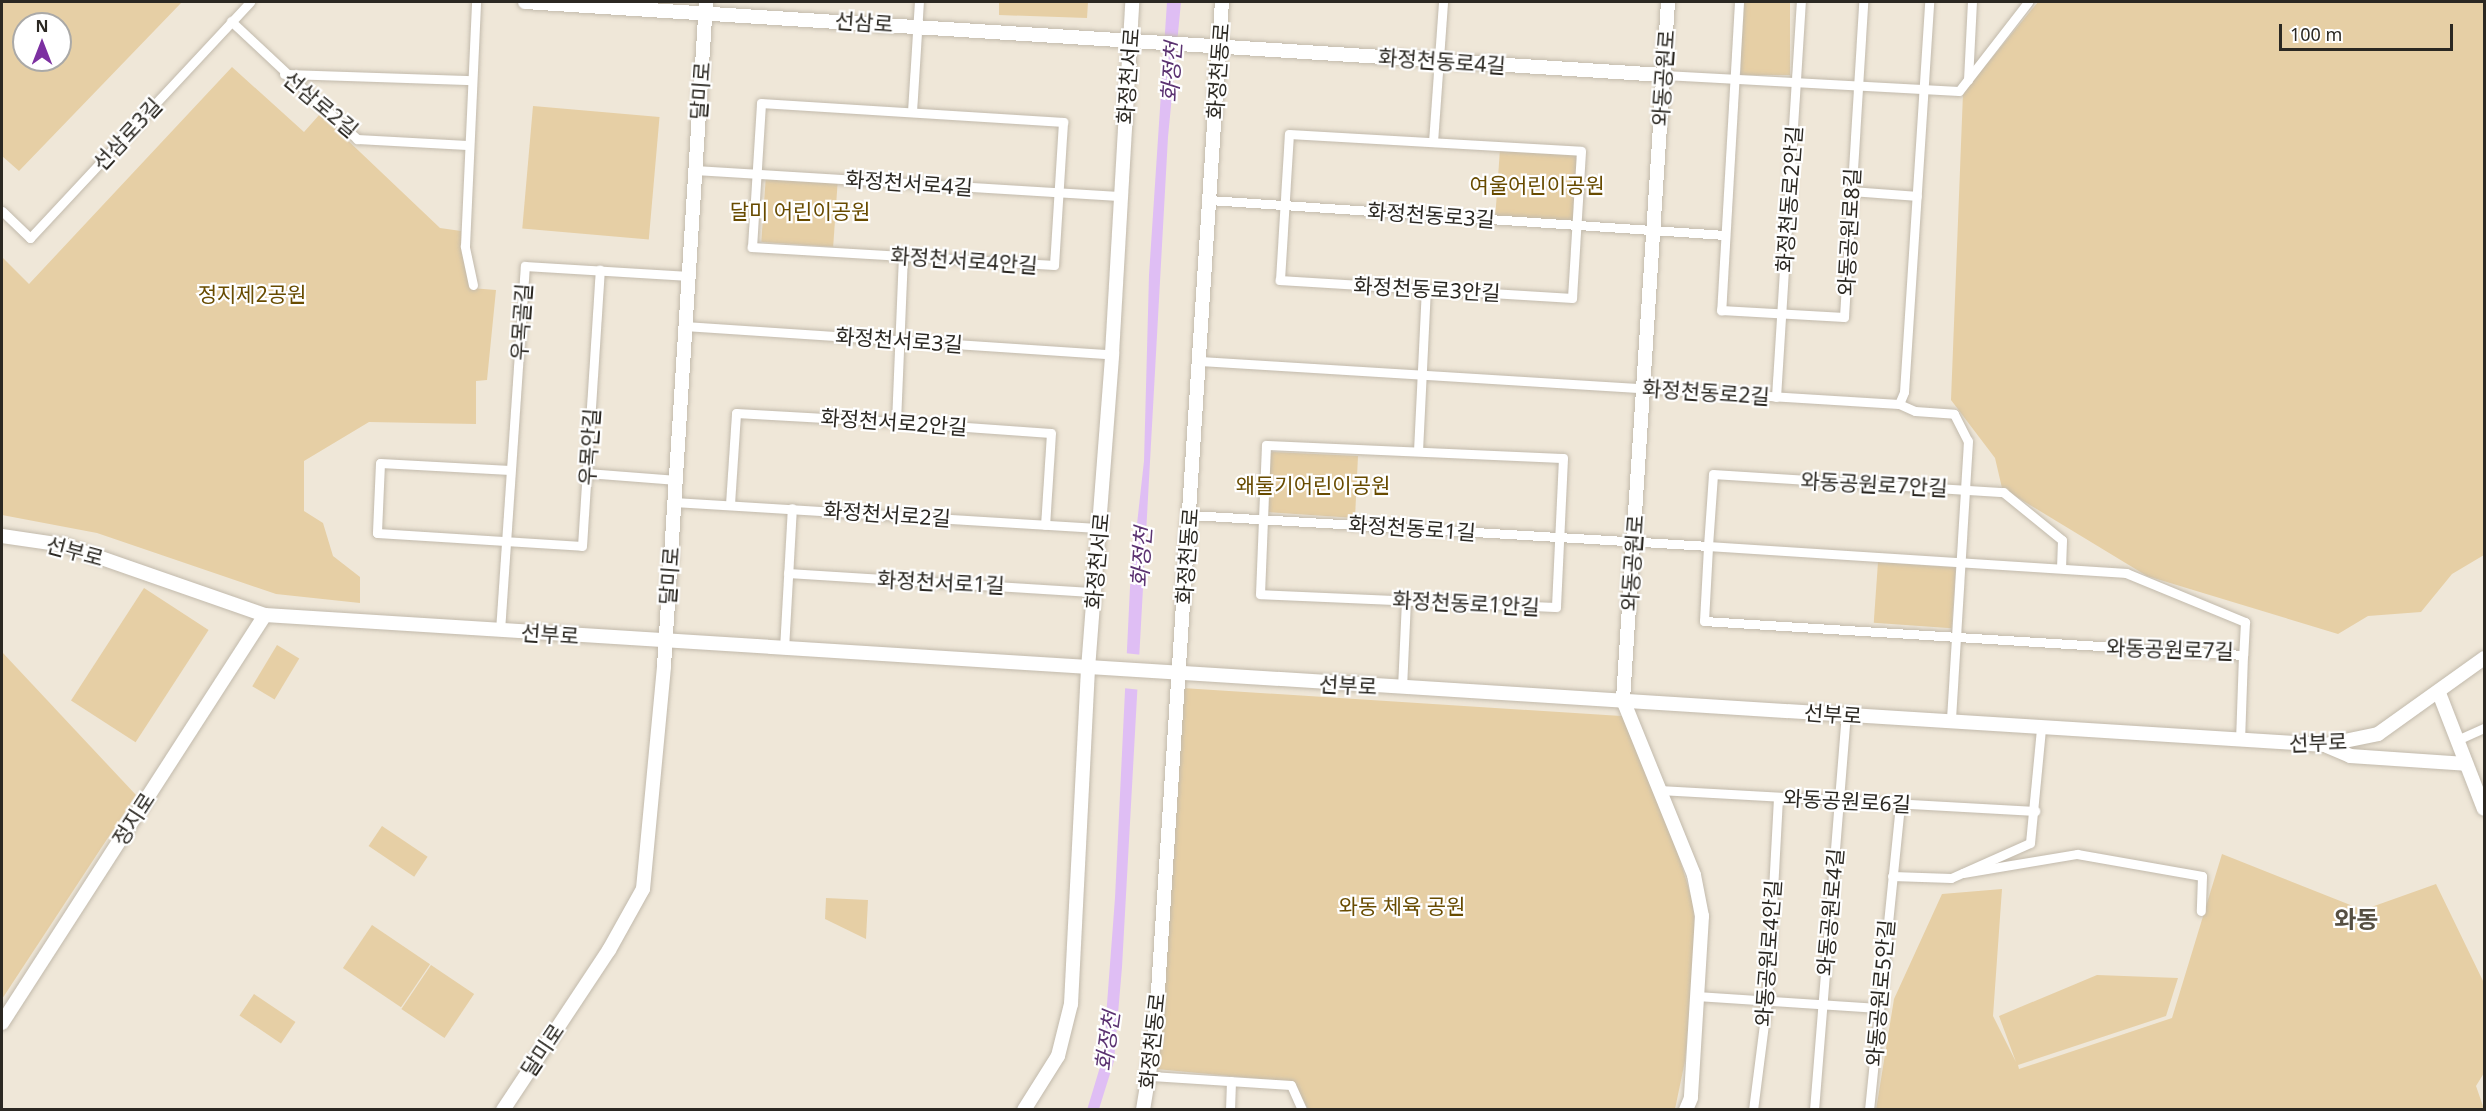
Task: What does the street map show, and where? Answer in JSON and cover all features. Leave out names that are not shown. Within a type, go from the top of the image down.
[{"type":"street","name":"선삼로3길","points":[[2,211],[30,238],[250,2]]},
{"type":"street","points":[[473,285],[465,246],[467,145],[476,2]]},
{"type":"street","name":"선삼로","points":[[525,2],[706,7],[917,26],[1153,43]]},
{"type":"street","points":[[912,112],[918,2]]},
{"type":"street","name":"화정천서로","points":[[1024,1110],[1058,1056],[1070,1014],[1088,669],[1101,528],[1132,2]]},
{"type":"street","name":"화정천동로","points":[[1143,1110],[1151,1076],[1190,515],[1222,2]]},
{"type":"street","points":[[1434,142],[1443,2]]},
{"type":"street","name":"와동공원로","points":[[1668,2],[1623,700],[1694,875],[1702,916],[1691,1098],[1686,1110]]},
{"type":"street","name":"와동공원로8길","points":[[1739,2],[1721,310],[1844,317],[1863,2]]},
{"type":"street","name":"화정천동로2안길","points":[[1776,397],[1801,2]]},
{"type":"street","points":[[1899,404],[1904,392],[1929,2]]},
{"type":"street","points":[[1968,80],[1972,2]]},
{"type":"street","points":[[1664,75],[1923,92],[1959,92],[2028,2]]},
{"type":"street","name":"달미로","points":[[503,1110],[609,950],[643,889],[665,642],[706,7]]},
{"type":"street","name":"선삼로2길","points":[[231,21],[284,74],[357,139],[467,145]]},
{"type":"street","name":"화정천동로4길","points":[[1153,43],[1664,75]]},
{"type":"street","points":[[284,74],[470,80]]},
{"type":"street","name":"화정천서로4안길","points":[[761,103],[912,112],[1063,122],[1054,265],[752,247],[761,103]]},
{"type":"street","name":"화정천동로3안길","points":[[1289,134],[1581,151],[1572,298],[1280,280],[1284,205],[1289,134]]},
{"type":"street","name":"화정천서로4길","points":[[695,170],[1122,196]]},
{"type":"street","points":[[1852,191],[1917,196]]},
{"type":"street","name":"화정천동로3길","points":[[1209,200],[1725,235]]},
{"type":"street","points":[[896,422],[903,256]]},
{"type":"street","name":"우목골길","points":[[500,631],[525,266],[688,276]]},
{"type":"street","name":"우목안길","points":[[506,542],[582,546],[600,270]]},
{"type":"street","points":[[1418,451],[1426,289]]},
{"type":"street","name":"화정천서로3길","points":[[685,326],[1112,354]]},
{"type":"street","name":"화정천동로2길","points":[[1200,361],[1899,404],[1915,411],[1954,414],[1968,441],[1967,490]]},
{"type":"street","name":"화정천서로2안길","points":[[730,504],[736,413],[896,422],[1051,433],[1045,525]]},
{"type":"street","name":"화정천동로1안길","points":[[1266,445],[1418,451],[1563,458],[1556,607],[1260,594],[1266,445]]},
{"type":"street","points":[[506,542],[377,533],[380,463],[510,470]]},
{"type":"street","points":[[588,473],[676,480]]},
{"type":"street","name":"와동공원로7안길","points":[[1708,546],[1713,474],[2002,492],[2062,540],[2061,568]]},
{"type":"street","points":[[1951,721],[1967,490]]},
{"type":"street","name":"화정천서로2길","points":[[674,501],[1101,528]]},
{"type":"street","points":[[784,649],[792,508]]},
{"type":"street","name":"화정천동로1길","points":[[1190,515],[1634,541]]},
{"type":"street","name":"선부로","points":[[2,537],[64,545],[265,615],[1179,675],[1623,700],[2325,746],[2378,734],[2439,693],[2484,658]]},
{"type":"street","name":"와동공원로7길","points":[[1634,541],[2126,573],[2245,622],[2243,655],[1704,621],[1708,546]]},
{"type":"street","name":"화정천서로1길","points":[[788,573],[1094,592]]},
{"type":"street","points":[[1402,688],[1406,600]]},
{"type":"street","name":"정지로","points":[[2,1023],[265,615]]},
{"type":"street","points":[[2240,741],[2243,655]]},
{"type":"street","points":[[2439,693],[2484,809]]},
{"type":"street","name":"와동공원로4길","points":[[1814,1110],[1846,715]]},
{"type":"street","points":[[1892,876],[1951,878],[2030,843],[2036,811],[2041,728]]},
{"type":"street","points":[[2457,740],[2484,728]]},
{"type":"street","points":[[2325,746],[2350,756],[2466,764]]},
{"type":"street","name":"와동공원로6길","points":[[1659,790],[2036,811]]},
{"type":"street","name":"와동공원로4안길","points":[[1753,1110],[1767,1001],[1779,797]]},
{"type":"street","name":"와동공원로5안길","points":[[1869,1110],[1900,804]]},
{"type":"street","points":[[1963,873],[2077,854],[2202,876],[2200,911]]},
{"type":"street","points":[[1697,996],[1878,1008]]},
{"type":"street","points":[[1151,1076],[1291,1085],[1302,1110]]},
{"type":"street","points":[[1230,1110],[1232,1081]]},
{"type":"green space","points":[[2,2],[182,2],[19,171],[2,156]]},
{"type":"green space","points":[[999,2],[1088,2],[1087,18],[999,15]]},
{"type":"green space","points":[[1741,2],[1790,2],[1790,75],[1741,75]]},
{"type":"green space","points":[[2038,2],[2484,2],[2484,555],[2452,574],[2421,612],[2368,616],[2338,634],[2147,576],[2002,488],[1995,458],[1951,400],[1963,93]]},
{"type":"green space","name":"정지제2공원","points":[[232,67],[304,132],[320,114],[440,228],[461,231],[471,288],[496,290],[487,380],[476,381],[476,424],[369,422],[304,461],[304,511],[323,523],[333,556],[360,577],[360,603],[276,594],[97,533],[2,515],[2,257],[29,284]]},
{"type":"green space","points":[[533,106],[660,117],[649,240],[522,229]]},
{"type":"green space","name":"여울어린이공원","points":[[1500,149],[1578,154],[1573,222],[1495,217]]},
{"type":"green space","name":"달미 어린이공원","points":[[766,175],[838,180],[833,247],[761,242]]},
{"type":"green space","name":"왜둘기어린이공원","points":[[1273,452],[1358,456],[1355,518],[1268,512],[1269,455]]},
{"type":"green space","points":[[1878,562],[1956,567],[1952,628],[1874,623]]},
{"type":"green space","points":[[144,588],[209,630],[136,742],[71,700]]},
{"type":"green space","points":[[277,645],[299,658],[275,700],[252,686]]},
{"type":"green space","points":[[2,652],[136,795],[2,999]]},
{"type":"green space","name":"와동 체육 공원","points":[[1182,688],[1637,717],[1693,903],[1696,946],[1685,1061],[1675,1109],[1308,1109],[1294,1082],[1156,1069]]},
{"type":"green space","points":[[382,826],[428,857],[414,877],[369,846]]},
{"type":"green space","points":[[2222,854],[2363,910],[2436,884],[2484,983],[2484,1073],[2476,1086],[2484,1109],[1876,1110],[1894,999],[1942,894],[2002,889],[1993,1016],[2016,1062],[1999,1016],[2097,975],[2178,978],[2166,1016],[2018,1065],[2019,1069],[2172,1018]]},
{"type":"green space","points":[[826,898],[868,900],[866,939],[825,919]]},
{"type":"green space","points":[[372,925],[430,964],[401,1007],[343,968]]},
{"type":"green space","points":[[431,965],[474,994],[444,1038],[401,1009]]},
{"type":"green space","points":[[254,994],[295,1022],[281,1044],[239,1016]]},
{"type":"water","name":"화정천","points":[[1167,2],[1181,2],[1168,137],[1122,967],[1114,1061],[1099,1109],[1087,1110],[1103,1057],[1115,898],[1130,587],[1144,461],[1149,275]]},
{"type":"pier","points":[[1124,653],[1143,655],[1139,690],[1120,688]]},
{"type":"district","name":"와동","points":[[2356,919]]}]
